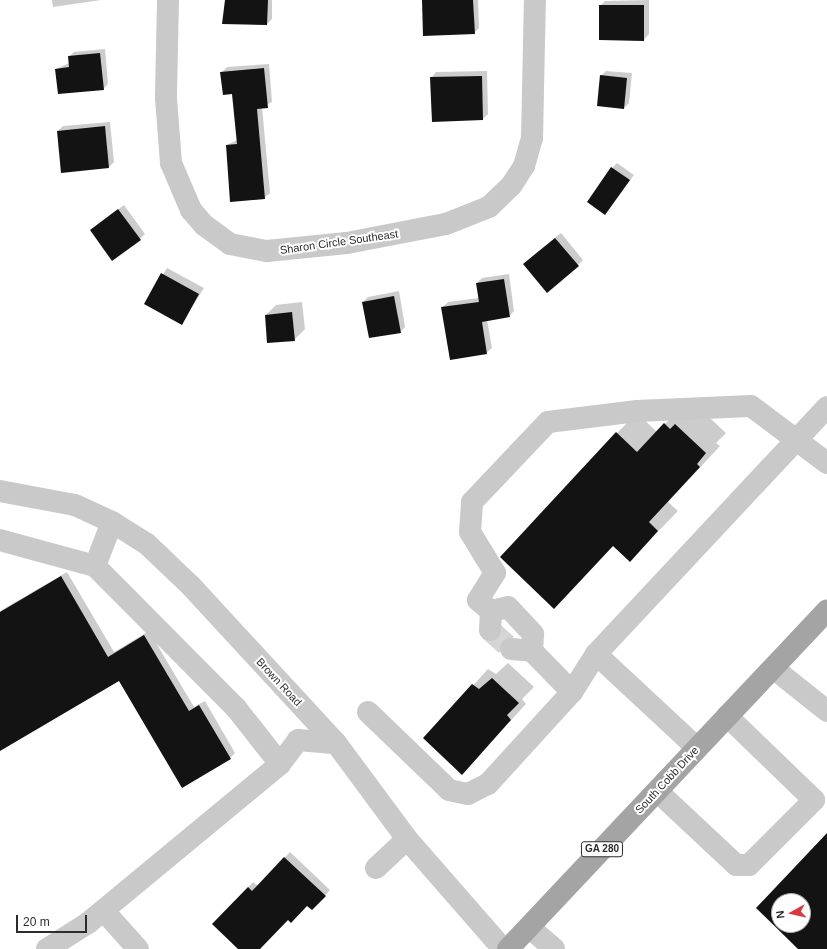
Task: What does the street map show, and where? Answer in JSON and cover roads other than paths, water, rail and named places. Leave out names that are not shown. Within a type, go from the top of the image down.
[{"type":"main road","name":"South Cobb Drive","points":[[508,949],[827,610]]},
{"type":"street","name":"Sharon Circle Southeast","points":[[168,0],[167,135],[177,178],[191,210],[204,225],[230,244],[267,251],[347,243],[446,224],[489,206],[511,186],[524,166],[532,138],[535,0]]},
{"type":"street","points":[[572,692],[522,650],[533,634],[508,607],[486,614],[495,573],[470,532],[472,502],[548,422],[637,411],[751,406],[798,438],[825,465]]},
{"type":"street","points":[[368,712],[449,790],[468,794],[488,784],[572,692],[596,654],[827,407]]},
{"type":"street","name":"Brown Road","points":[[0,491],[69,504],[112,522],[147,544],[191,586],[336,743],[407,838],[503,949]]},
{"type":"street","points":[[95,566],[112,522]]},
{"type":"street","points":[[0,540],[95,566],[236,708],[280,764]]},
{"type":"street","points":[[596,654],[697,748]]},
{"type":"street","points":[[773,668],[827,711]]},
{"type":"street","points":[[657,791],[736,865],[749,865],[820,804],[727,716]]},
{"type":"street","points":[[47,949],[104,911],[280,764],[298,740],[336,743]]},
{"type":"street","points":[[376,868],[407,838]]},
{"type":"street","points":[[104,911],[138,949]]},
{"type":"street","points":[[529,926],[554,949]]},
{"type":"tunnel","points":[[490,630],[511,649]]}]
